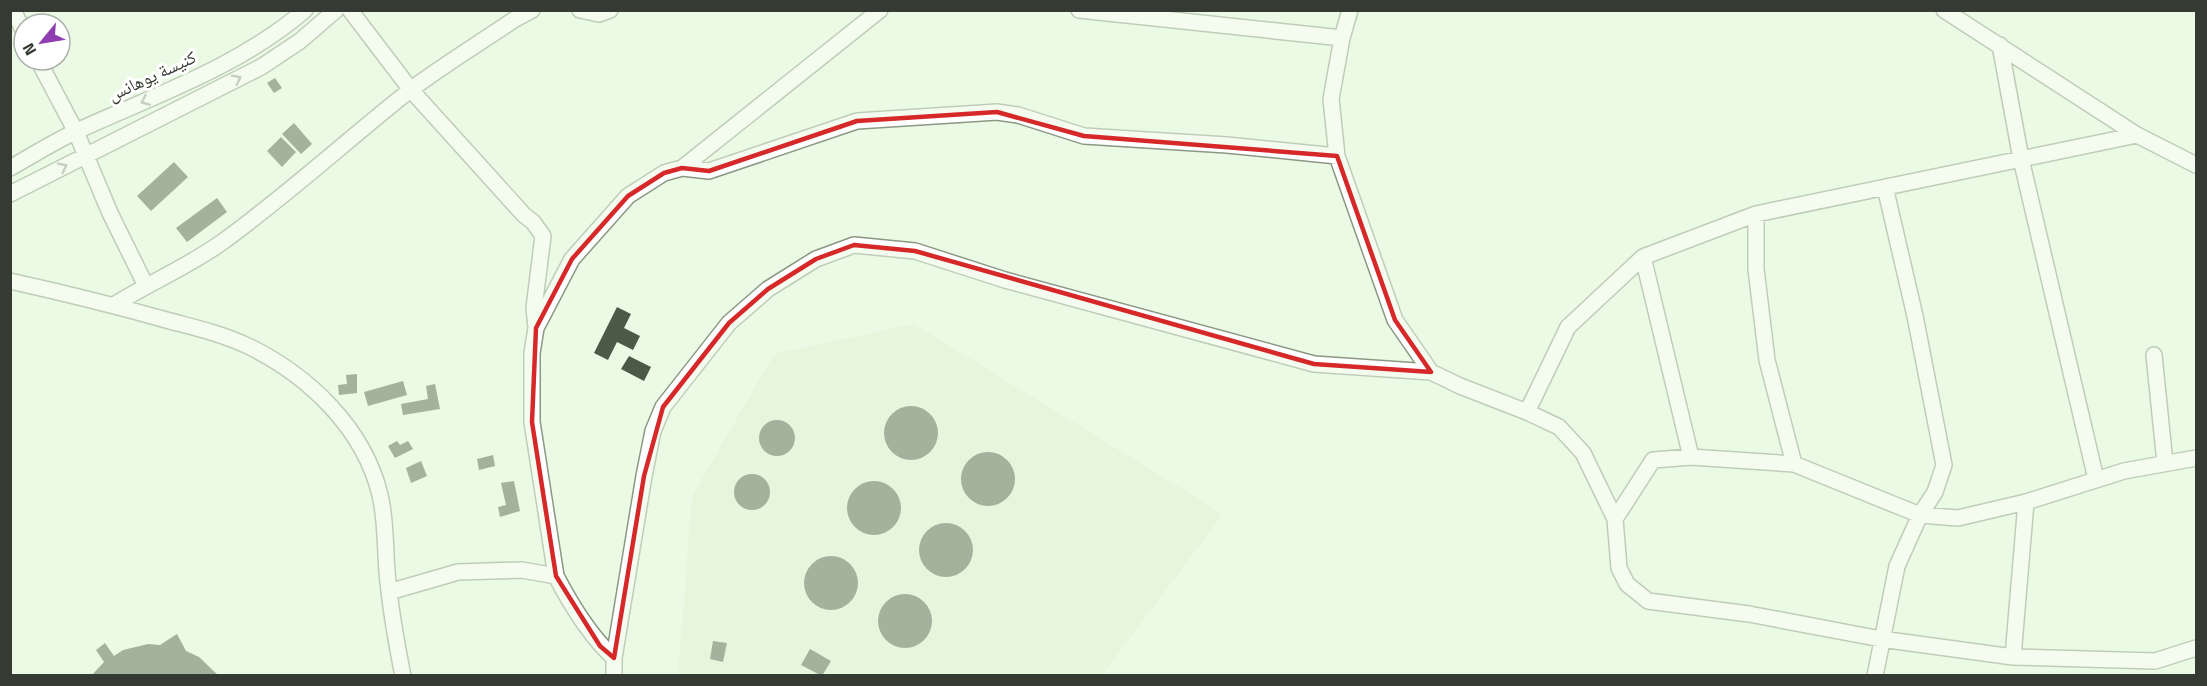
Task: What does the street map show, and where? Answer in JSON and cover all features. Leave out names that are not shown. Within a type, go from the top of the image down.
[{"type":"street","name":"كنيسة يوهانس","points":[[10,168],[76,132],[181,85],[251,49],[288,25],[305,10]]},
{"type":"street","points":[[10,194],[261,67],[300,41],[336,10]]},
{"type":"street","points":[[350,10],[411,90],[524,215],[533,222],[543,236],[534,308],[536,328],[532,353],[532,422],[556,576],[566,596],[600,646],[614,658]]},
{"type":"street","points":[[114,305],[188,264],[220,243],[278,199],[411,90],[512,15],[532,10]]},
{"type":"street","points":[[580,10],[599,14],[610,10]]},
{"type":"street","points":[[682,168],[880,10]]},
{"type":"street","points":[[1079,10],[1342,38]]},
{"type":"street","points":[[1350,10],[1342,38],[1332,99],[1337,156],[1395,320],[1431,372]]},
{"type":"street","points":[[1944,10],[1965,15],[2000,45],[2137,135],[2196,165]]},
{"type":"street","points":[[2000,45],[2021,159],[2096,479]]},
{"type":"street","points":[[44,72],[76,132],[110,213],[146,286]]},
{"type":"street","points":[[181,85],[190,103]]},
{"type":"street","points":[[536,328],[572,259],[628,196],[664,173],[682,168],[709,171],[857,121],[997,112],[1018,115],[1084,136],[1227,145],[1337,156]]},
{"type":"street","points":[[1527,412],[1568,327],[1643,257],[1756,214],[2137,135]]},
{"type":"street","points":[[1875,675],[1897,566],[1920,515],[1935,492],[1944,465],[1915,316],[1885,187]]},
{"type":"street","points":[[1756,214],[1756,269],[1767,360],[1794,464]]},
{"type":"street","points":[[614,675],[614,658],[644,476],[653,431],[663,407],[729,323],[768,289],[816,259],[854,245],[915,251],[1005,280],[1314,364],[1431,372],[1527,412],[1559,427],[1583,453],[1615,519],[1619,568],[1627,584],[1648,601],[1749,614],[1881,639],[2013,657],[2157,668],[2196,648]]},
{"type":"street","points":[[1643,257],[1691,457]]},
{"type":"street","points":[[10,281],[114,305],[247,345],[283,366],[316,392],[350,429],[367,456],[380,495],[389,592],[403,675]]},
{"type":"street","points":[[2154,355],[2165,463]]},
{"type":"street","points":[[1615,519],[1653,460],[1691,457],[1794,464],[1920,515],[1958,518],[2026,502],[2124,471],[2196,458]]},
{"type":"street","points":[[2013,657],[2026,502]]},
{"type":"street","points":[[389,592],[458,572],[522,570],[556,576]]},
{"type":"highlighted area","points":[[997,112],[1084,136],[1337,156],[1395,320],[1431,372],[1314,364],[915,251],[854,245],[816,259],[768,289],[729,323],[663,407],[644,476],[614,658],[600,646],[556,576],[532,422],[536,328],[572,259],[628,196],[664,173],[682,168],[709,171],[857,121],[940,115]]},
{"type":"shaded area","points":[[914,324],[1223,514],[1102,675],[678,676],[692,496],[774,354]]},
{"type":"building","points":[[275,78],[282,88],[274,93],[267,83]]},
{"type":"building","points":[[294,123],[312,144],[301,154],[282,134]]},
{"type":"building","points":[[281,137],[296,152],[282,167],[267,151]]},
{"type":"building","points":[[174,162],[188,177],[151,211],[137,196]]},
{"type":"building","points":[[217,198],[227,212],[187,242],[176,228]]},
{"type":"building","points":[[617,307],[631,314],[624,328],[640,336],[633,350],[617,342],[608,360],[594,353]]},
{"type":"building","points":[[629,356],[651,367],[644,381],[621,369]]},
{"type":"building","points":[[357,374],[357,393],[339,395],[338,385],[347,384],[346,375]]},
{"type":"building","points":[[403,381],[407,395],[368,406],[364,392]]},
{"type":"building","points":[[435,384],[440,409],[403,415],[401,404],[428,399],[426,386]]},
{"type":"building","points":[[911,406],[921,408],[930,414],[936,423],[938,433],[936,443],[930,452],[921,458],[911,460],[901,458],[892,452],[886,443],[884,433],[886,423],[892,414],[901,408]]},
{"type":"building","points":[[777,420],[790,425],[795,438],[790,451],[777,456],[764,451],[759,438],[764,425]]},
{"type":"building","points":[[397,441],[400,445],[408,441],[413,449],[395,458],[388,446]]},
{"type":"building","points":[[988,452],[998,454],[1007,460],[1013,469],[1015,479],[1013,489],[1007,498],[998,504],[988,506],[978,504],[969,498],[963,489],[961,479],[963,469],[969,460],[978,454]]},
{"type":"building","points":[[493,455],[495,466],[479,470],[477,459]]},
{"type":"building","points":[[421,461],[427,476],[411,483],[406,468]]},
{"type":"building","points":[[752,474],[765,479],[770,492],[765,505],[752,510],[739,505],[734,492],[739,479]]},
{"type":"building","points":[[514,481],[520,511],[500,517],[498,507],[506,505],[501,483]]},
{"type":"building","points":[[874,481],[884,483],[893,489],[899,498],[901,508],[899,518],[893,527],[884,533],[874,535],[864,533],[855,527],[849,518],[847,508],[849,498],[855,489],[864,483]]},
{"type":"building","points":[[946,523],[956,525],[965,531],[971,540],[973,550],[971,560],[965,569],[956,575],[946,577],[936,575],[927,569],[921,560],[919,550],[921,540],[927,531],[936,525]]},
{"type":"building","points":[[831,556],[841,558],[850,564],[856,573],[858,583],[856,593],[850,602],[841,608],[831,610],[821,608],[812,602],[806,593],[804,583],[806,573],[812,564],[821,558]]},
{"type":"building","points":[[905,594],[915,596],[924,602],[930,611],[932,621],[930,631],[924,640],[915,646],[905,648],[895,646],[886,640],[880,631],[878,621],[880,611],[886,602],[895,596]]},
{"type":"building","points":[[177,634],[186,651],[199,657],[219,676],[91,676],[104,662],[96,650],[105,643],[114,656],[123,650],[148,644],[160,645]]},
{"type":"building","points":[[713,641],[727,643],[723,662],[710,659]]},
{"type":"building","points":[[810,649],[831,661],[822,676],[801,665]]}]
